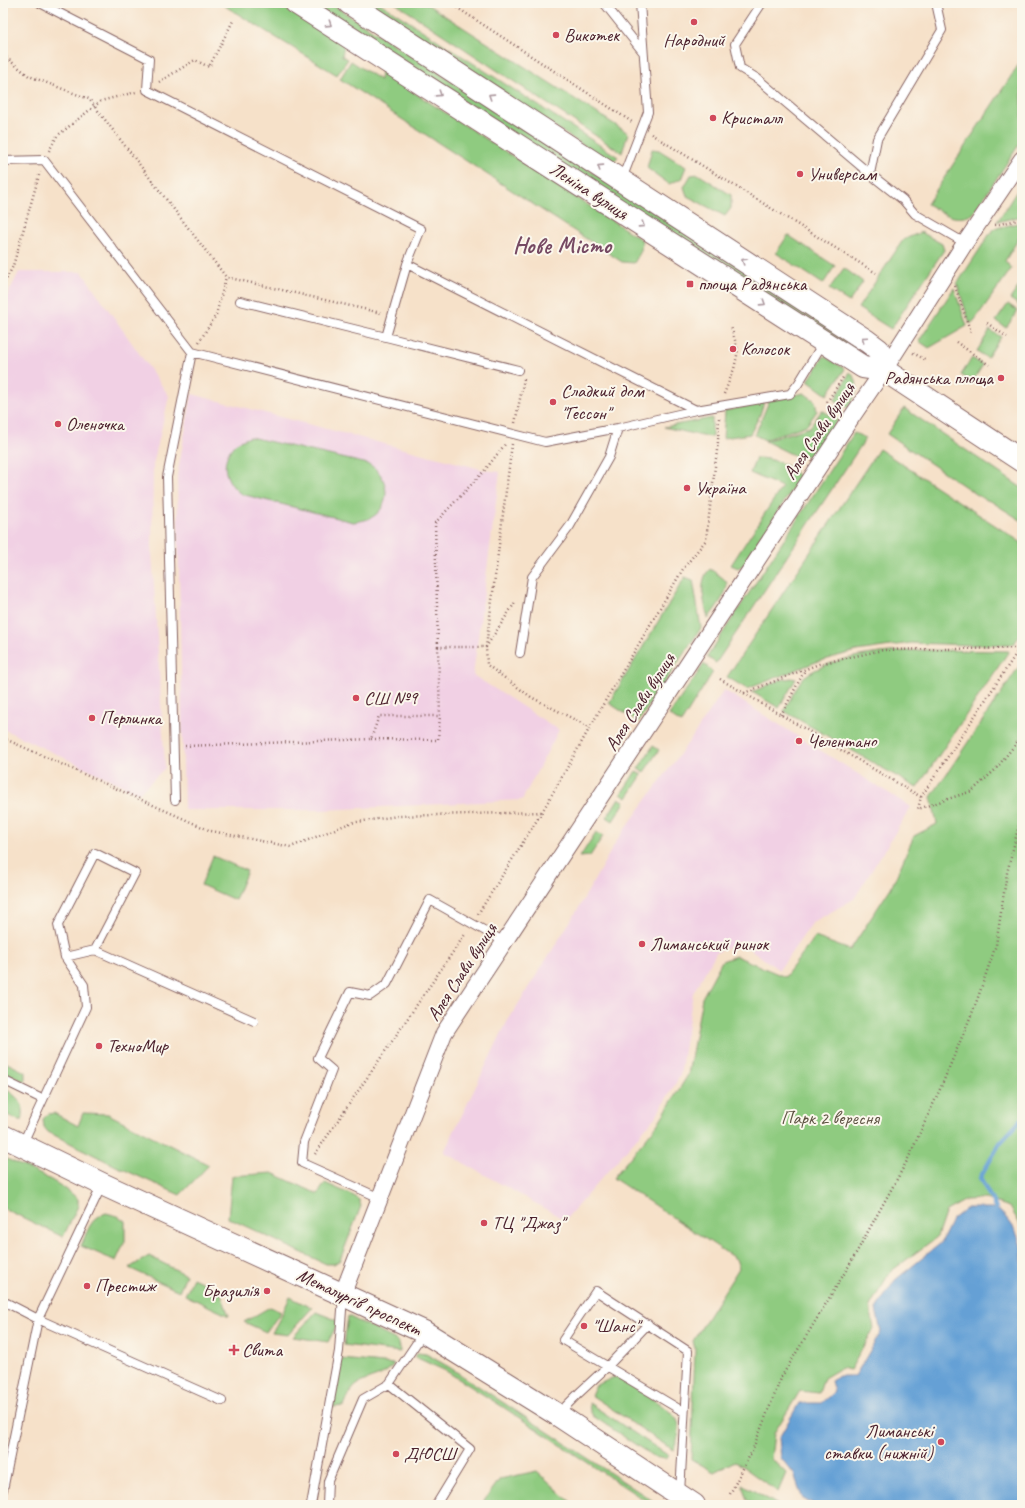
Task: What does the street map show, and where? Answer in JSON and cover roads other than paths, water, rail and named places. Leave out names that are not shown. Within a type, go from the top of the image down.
[{"type":"street","name":"Леніна вулиця","points":[[296,3],[862,367],[884,370],[1022,461]]},
{"type":"street","name":"Леніна вулиця","points":[[349,3],[867,341],[879,350],[884,370]]},
{"type":"street","name":"Алея Слави вулиця","points":[[343,1293],[444,1033],[884,370],[965,243],[1022,159]]},
{"type":"street","name":"Металургів проспект","points":[[12,1141],[102,1184],[343,1293],[424,1332],[558,1414],[687,1500]]},
{"type":"lane","points":[[40,3],[149,59],[147,90],[421,229],[407,264],[386,337]]},
{"type":"lane","points":[[604,3],[644,52]]},
{"type":"lane","points":[[621,181],[648,112],[640,3]]},
{"type":"lane","points":[[762,3],[734,44],[740,68],[758,79],[870,174],[904,200],[915,214],[965,243]]},
{"type":"lane","points":[[870,174],[877,138],[942,30],[936,3]]},
{"type":"lane","points":[[3,161],[44,160],[192,352],[545,442],[618,428],[696,410],[790,394],[798,384],[824,342]]},
{"type":"lane","points":[[407,264],[696,410]]},
{"type":"lane","points":[[240,301],[518,370]]},
{"type":"lane","points":[[175,800],[167,477],[192,352]]},
{"type":"lane","points":[[520,653],[532,577],[570,526],[609,457],[618,428]]},
{"type":"lane","points":[[12,1141],[42,1099],[86,1007],[84,985],[65,957],[58,925],[95,853],[135,873],[95,950]]},
{"type":"lane","points":[[380,1198],[302,1163],[304,1142],[332,1070],[318,1058],[350,992],[370,996],[387,984],[430,900],[505,942]]},
{"type":"lane","points":[[65,957],[95,950],[254,1021]]},
{"type":"lane","points":[[3,1080],[42,1099]]},
{"type":"lane","points":[[3,1490],[38,1319],[102,1184]]},
{"type":"lane","points":[[684,1412],[562,1340],[596,1291],[688,1351],[684,1412],[687,1500]]},
{"type":"lane","points":[[311,1505],[339,1350],[343,1293]]},
{"type":"lane","points":[[3,1302],[222,1401]]},
{"type":"lane","points":[[558,1414],[607,1367],[648,1324]]},
{"type":"lane","points":[[327,1505],[328,1481],[363,1399],[389,1384],[424,1332]]},
{"type":"lane","points":[[389,1384],[470,1449],[436,1505]]},
{"type":"water","points":[[967,1208],[996,1208],[1006,1217],[1013,1227],[1022,1251],[1022,1505],[815,1505],[802,1497],[794,1474],[781,1458],[779,1438],[799,1403],[821,1403],[834,1392],[831,1381],[839,1376],[855,1376],[881,1332],[876,1309],[895,1280],[941,1243],[952,1220]]},
{"type":"waterway","points":[[996,1208],[980,1178],[1000,1143],[1022,1119]]},
{"type":"place","name":"Народний","points":[[694,22]]},
{"type":"place","name":"Викотек","points":[[556,35]]},
{"type":"place","name":"Кристалл","points":[[713,118]]},
{"type":"place","name":"Универсам","points":[[800,174]]},
{"type":"place","name":"площа Радянська","points":[[690,284]]},
{"type":"place","name":"Колосок","points":[[733,349]]},
{"type":"place","name":"Радянська площа","points":[[1001,378]]},
{"type":"place","name":"Сладкий дом \"Гессон\"","points":[[553,402]]},
{"type":"place","name":"Оленочка","points":[[58,424]]},
{"type":"place","name":"Україна","points":[[687,488]]},
{"type":"place","name":"СШ №9","points":[[356,698]]},
{"type":"place","name":"Перлинка","points":[[92,718]]},
{"type":"place","name":"Челентано","points":[[799,741]]},
{"type":"place","name":"Лиманський ринок","points":[[642,944]]},
{"type":"place","name":"ТехноМир","points":[[99,1046]]},
{"type":"place","name":"ТЦ \"Джаз\"","points":[[484,1223]]},
{"type":"place","name":"Престиж","points":[[87,1286]]},
{"type":"place","name":"Бразилія","points":[[267,1291]]},
{"type":"place","name":"\"Шанс\"","points":[[584,1326]]},
{"type":"place","name":"Свита","points":[[234,1350]]},
{"type":"place","name":"Лиманські ставки (нижній)","points":[[941,1442]]},
{"type":"place","name":"ДЮСШ","points":[[396,1454]]},
{"type":"district","name":"Нове Місто","points":[[562,245]]},
{"type":"park label","name":"Парк 2 вересня","points":[[830,1118]]}]
